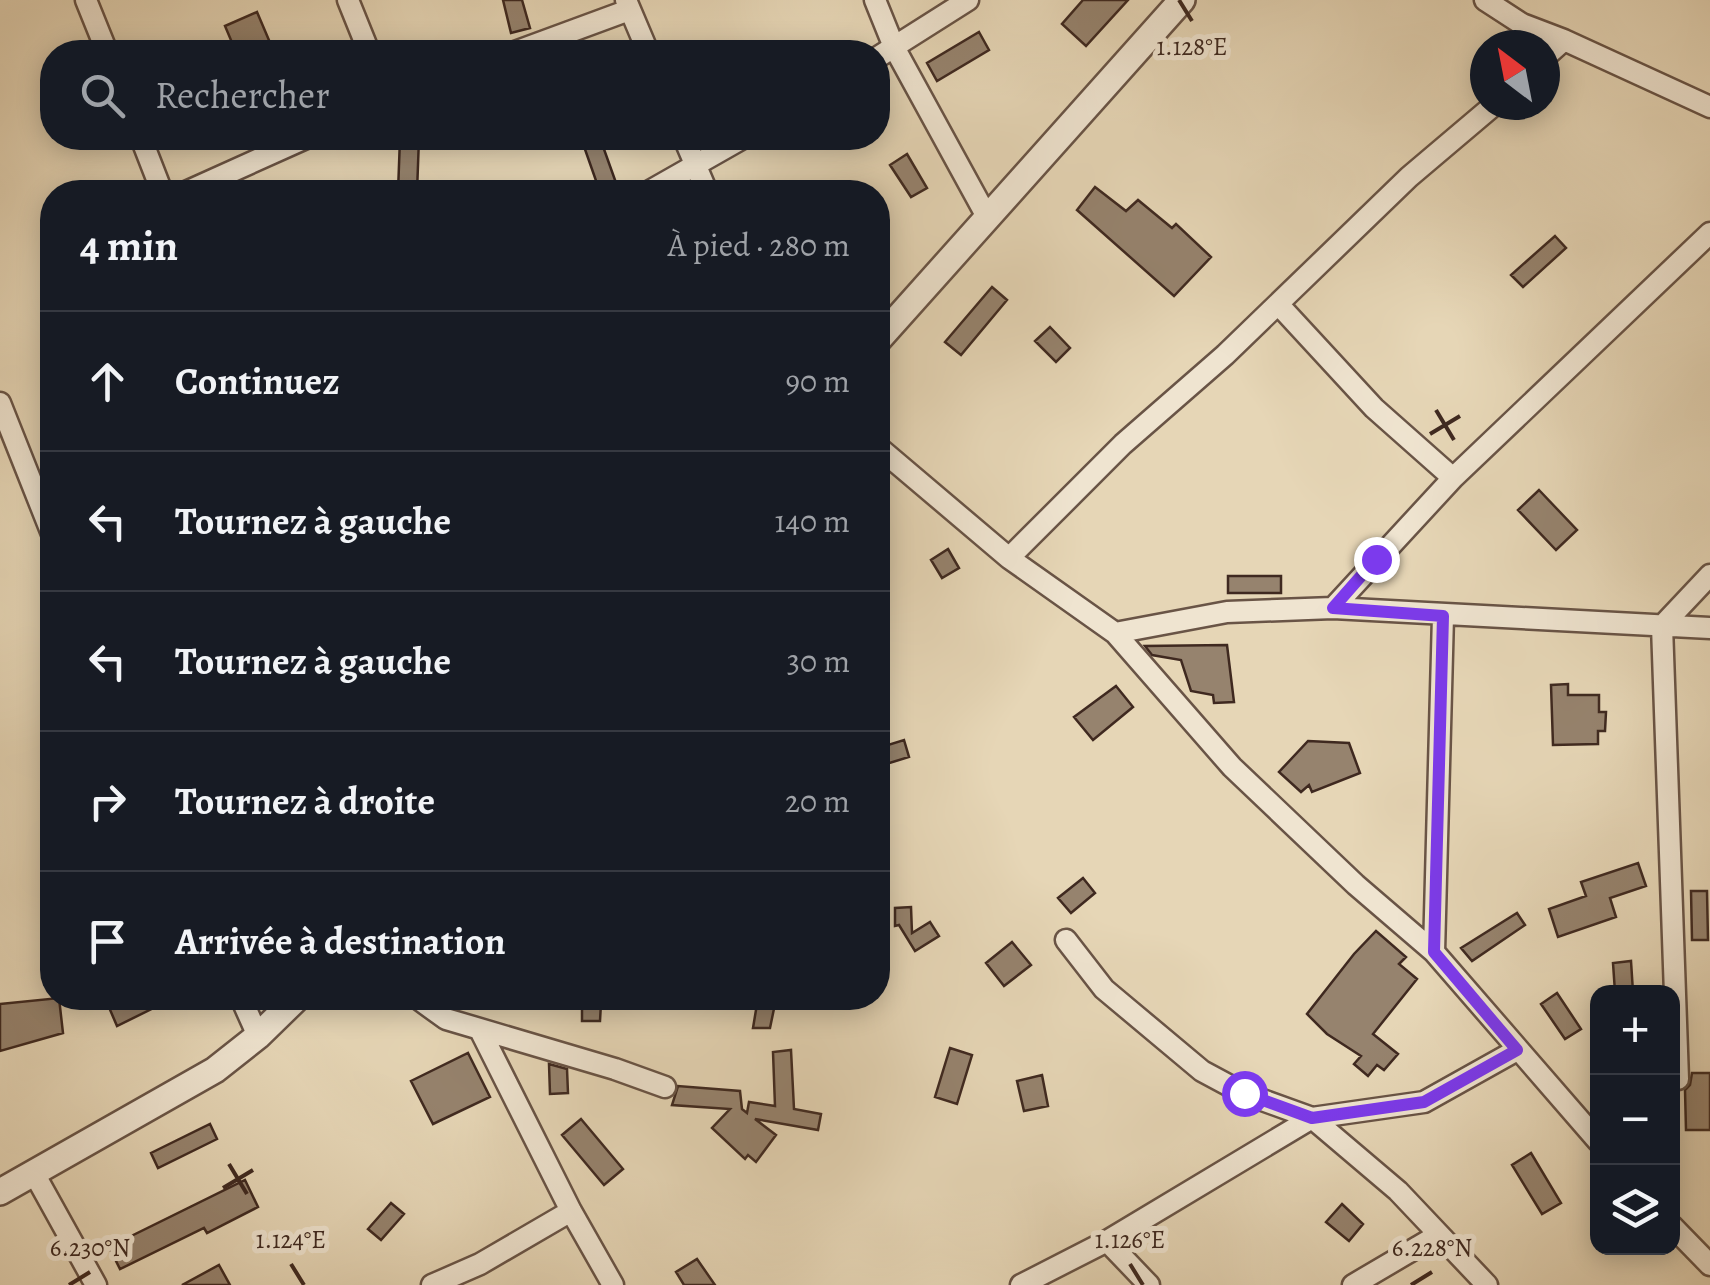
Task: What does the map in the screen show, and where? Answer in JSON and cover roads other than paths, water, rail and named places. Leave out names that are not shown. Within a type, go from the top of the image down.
[{"type":"street","points":[[86,0],[102,40]]},
{"type":"street","points":[[348,0],[364,40]]},
{"type":"street","points":[[875,0],[883,40]]},
{"type":"street","points":[[890,49],[968,0]]},
{"type":"street","points":[[890,326],[1182,0]]},
{"type":"street","points":[[1485,0],[1522,24],[1710,108]]},
{"type":"street","points":[[544,40],[627,5],[643,40]]},
{"type":"street","points":[[1560,44],[1564,40]]},
{"type":"street","points":[[890,59],[986,215]]},
{"type":"street","points":[[1009,558],[1123,444],[1278,304],[1409,177],[1476,120]]},
{"type":"street","points":[[145,150],[157,180]]},
{"type":"street","points":[[213,180],[279,150]]},
{"type":"street","points":[[689,150],[702,180]]},
{"type":"street","points":[[670,180],[723,150]]},
{"type":"street","points":[[1333,608],[1453,478],[1710,233]]},
{"type":"street","points":[[1278,304],[1374,408],[1453,478]]},
{"type":"street","points":[[0,403],[40,504]]},
{"type":"street","points":[[890,457],[1009,558],[1115,633],[1232,768],[1434,952],[1590,1132]]},
{"type":"street","points":[[1678,1075],[1662,626],[1710,575]]},
{"type":"street","points":[[1115,633],[1227,612],[1333,608],[1710,628]]},
{"type":"street","points":[[1434,952],[1443,616]]},
{"type":"street","points":[[1066,940],[1104,989],[1202,1072],[1244,1093],[1312,1118],[1398,1191],[1487,1285]]},
{"type":"street","points":[[246,1010],[258,1036]]},
{"type":"street","points":[[0,1192],[215,1070],[285,1010]]},
{"type":"street","points":[[434,1010],[481,1032],[665,1086]]},
{"type":"street","points":[[481,1032],[570,1211],[613,1285]]},
{"type":"street","points":[[1021,1285],[1108,1241],[1312,1118],[1424,1102],[1517,1050]]},
{"type":"street","points":[[35,1175],[96,1285]]},
{"type":"street","points":[[432,1285],[480,1264],[570,1211]]},
{"type":"street","points":[[1680,1234],[1710,1265]]},
{"type":"street","points":[[1353,1285],[1438,1235]]},
{"type":"street","points":[[1108,1241],[1149,1285]]}]
